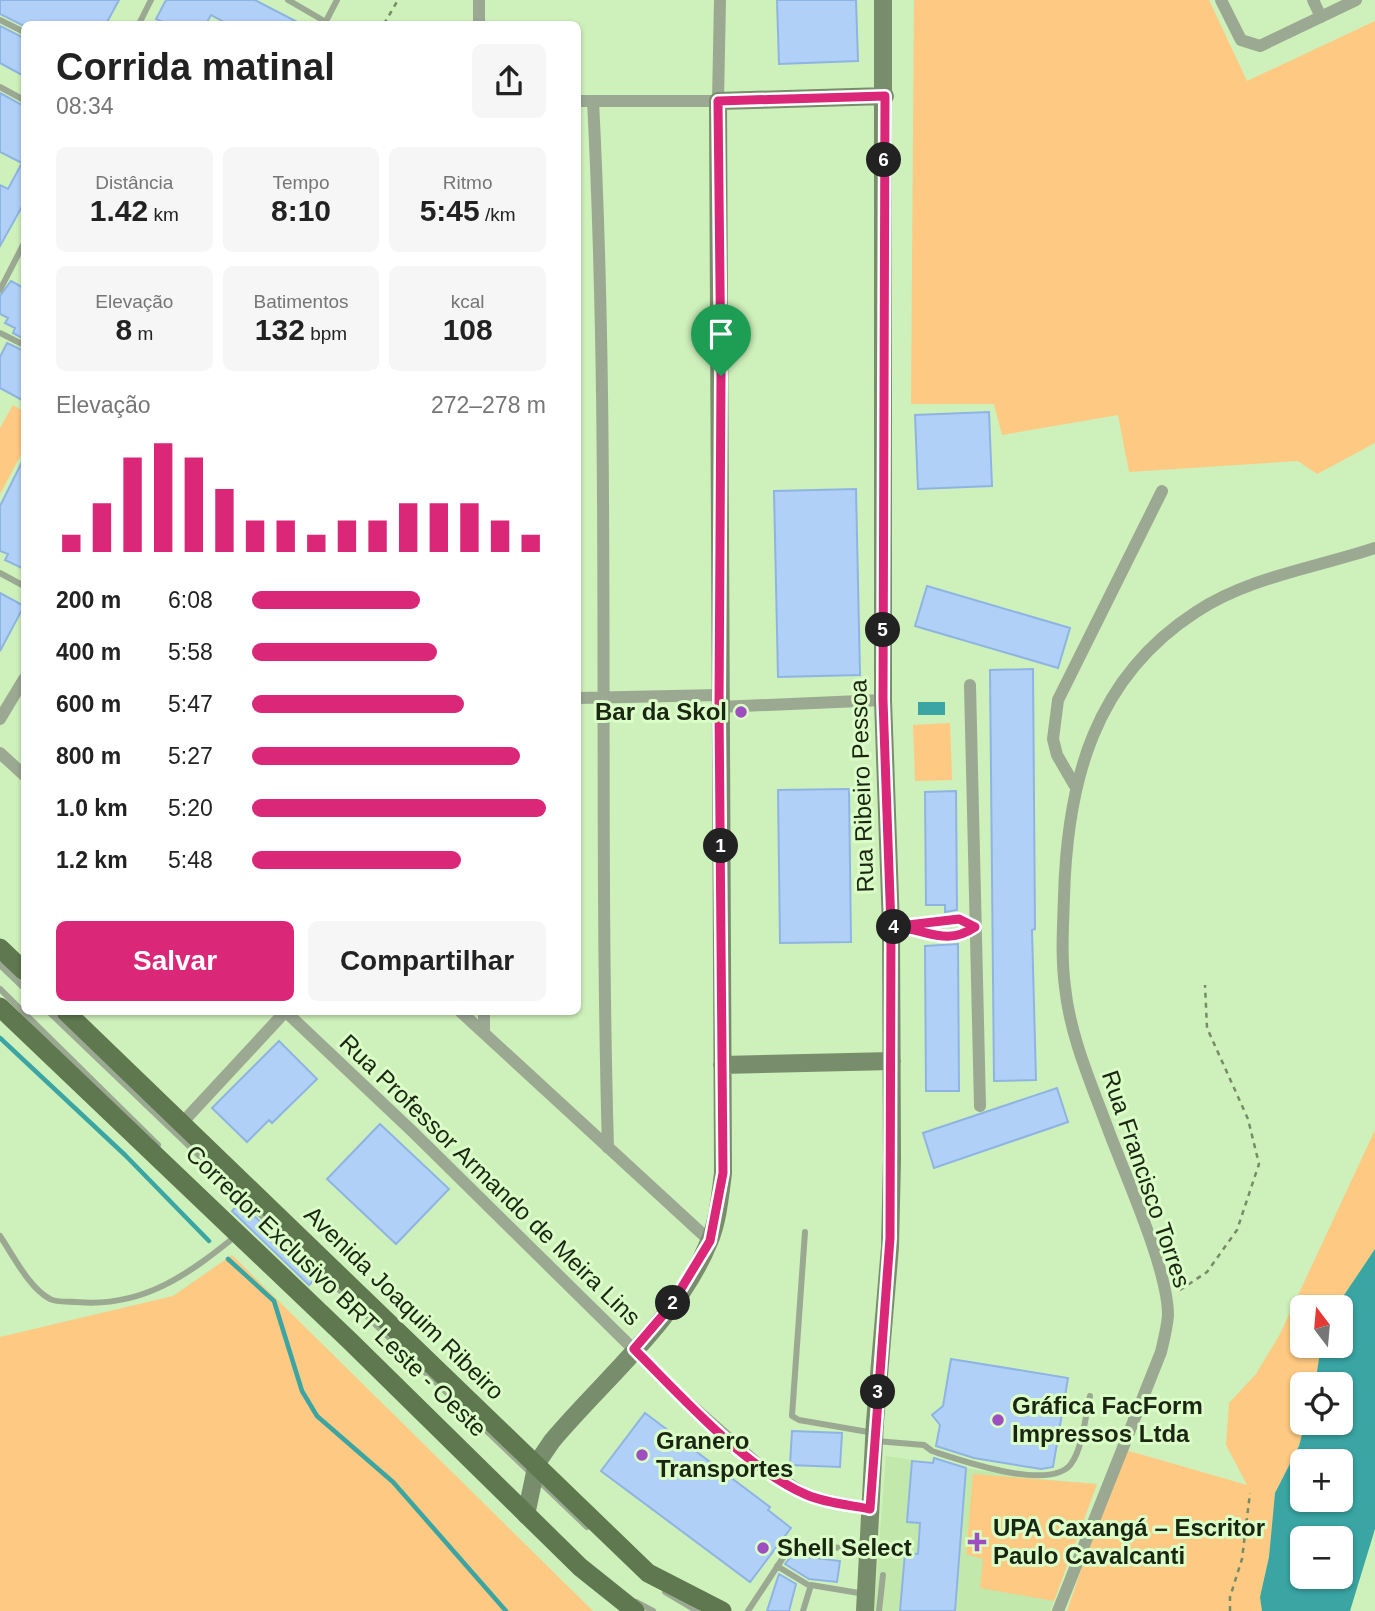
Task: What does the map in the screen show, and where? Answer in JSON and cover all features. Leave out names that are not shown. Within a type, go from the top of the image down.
[{"type":"main road","name":"Rua Ribeiro Pessoa","points":[[871,1606],[868,1550],[874,1437],[890,1247],[892,1061],[900,927],[883,700],[883,0]]},
{"type":"main road","points":[[527,1509],[535,1470],[591,1394],[670,1307],[710,1241],[723,1173],[718,101],[885,96]]},
{"type":"main road","points":[[0,948],[21,968]]},
{"type":"main road","points":[[0,1007],[527,1509],[580,1567],[635,1611]]},
{"type":"main road","name":"Avenida Joaquim Ribeiro","points":[[69,1015],[535,1470],[648,1573],[722,1611]]},
{"type":"main road","points":[[722,1065],[892,1061]]},
{"type":"street","points":[[479,0],[479,21]]},
{"type":"street","points":[[581,101],[718,101],[720,0]]},
{"type":"street","points":[[1221,0],[1241,40],[1251,46],[1260,46],[1356,0]]},
{"type":"street","points":[[1313,0],[1321,18]]},
{"type":"street","points":[[593,101],[601,354],[602,938],[608,1148]]},
{"type":"street","points":[[1075,786],[1057,755],[1053,739],[1058,700],[1162,491]]},
{"type":"street","name":"Rua Francisco Torres","points":[[1058,1611],[1166,1334],[1166,1300],[1140,1216],[1082,1057],[1065,987],[1064,881],[1075,786],[1088,742],[1111,696],[1138,660],[1168,632],[1197,611],[1237,590],[1375,550]]},
{"type":"street","points":[[0,719],[21,684]]},
{"type":"street","points":[[970,685],[979,1106]]},
{"type":"street","points":[[581,698],[719,701],[883,700]]},
{"type":"street","points":[[0,752],[21,772]]},
{"type":"street","points":[[900,927],[959,919],[975,927]]},
{"type":"street","points":[[900,927],[943,937],[960,937],[975,927]]},
{"type":"street","points":[[182,1123],[283,1015]]},
{"type":"street","name":"Rua Professor Armando de Meira Lins","points":[[289,1015],[691,1405],[784,1484],[809,1496],[870,1509]]},
{"type":"street","points":[[464,1015],[710,1241]]},
{"type":"street","points":[[484,1015],[484,1033]]},
{"type":"lane","points":[[140,21],[151,0]]},
{"type":"lane","points":[[288,0],[322,21]]},
{"type":"lane","points":[[326,21],[337,0]]},
{"type":"lane","points":[[0,20],[21,30]]},
{"type":"lane","points":[[0,87],[21,98]]},
{"type":"lane","points":[[0,290],[21,249]]},
{"type":"lane","points":[[0,333],[21,344]]},
{"type":"lane","points":[[0,573],[21,584]]},
{"type":"lane","points":[[0,964],[21,985]]},
{"type":"lane","name":"Corredor Exclusivo BRT Leste - Oeste","points":[[0,989],[21,1010]]},
{"type":"lane","name":"Corredor Exclusivo BRT Leste - Oeste","points":[[26,1015],[168,1154]]},
{"type":"lane","name":"Corredor Exclusivo BRT Leste - Oeste","points":[[52,1015],[535,1470],[592,1532]]},
{"type":"lane","name":"Corredor Exclusivo BRT Leste - Oeste","points":[[177,1164],[527,1509],[622,1591],[653,1611]]},
{"type":"lane","points":[[0,1236],[34,1284],[51,1300],[100,1304],[147,1293],[183,1278],[238,1233]]},
{"type":"lane","points":[[805,1233],[792,1416],[799,1420],[874,1437],[925,1445],[932,1451],[991,1468],[1044,1476],[1055,1475],[1071,1464],[1090,1396]]},
{"type":"lane","points":[[602,1541],[641,1577],[697,1611]]},
{"type":"lane","points":[[748,1611],[795,1543],[868,1550]]},
{"type":"lane","points":[[777,1566],[810,1586],[871,1606],[883,1575]]},
{"type":"lane","points":[[803,1611],[810,1586]]},
{"type":"path","points":[[386,21],[398,0]]},
{"type":"path","points":[[1166,1300],[1207,1272],[1237,1230],[1259,1164],[1248,1119],[1207,1028],[1205,985]]},
{"type":"path","points":[[1230,1611],[1242,1559],[1250,1493]]},
{"type":"shaded area","points":[[914,0],[1209,0],[1247,81],[1375,21],[1375,443],[1317,474],[1298,461],[1129,472],[1118,415],[1002,435],[994,404],[911,404]]},
{"type":"shaded area","points":[[13,405],[21,410],[21,455],[0,494],[0,428]]},
{"type":"shaded area","points":[[950,723],[952,780],[915,781],[913,725]]},
{"type":"shaded area","points":[[1375,1130],[1375,1249],[1344,1295],[1298,1295]]},
{"type":"shaded area","points":[[232,1255],[593,1611],[0,1611],[0,1337],[173,1296]]},
{"type":"shaded area","points":[[1290,1313],[1290,1358],[1319,1358],[1317,1372],[1290,1372],[1290,1435],[1302,1435],[1297,1449],[1290,1449],[1290,1464],[1275,1493],[1269,1557],[1260,1597],[1262,1611],[1067,1611],[1122,1449],[1247,1485],[1226,1445],[1229,1403],[1256,1374]]},
{"type":"shaded area","name":"UPA Caxangá – Escritor Paulo Cavalcanti","points":[[886,1456],[1038,1479],[1097,1484],[1050,1611],[874,1611]]},
{"type":"shaded area","points":[[973,1474],[1097,1484],[1054,1601],[980,1588],[983,1559],[966,1554]]},
{"type":"water","points":[[918,702],[945,702],[945,715],[918,715]]},
{"type":"water","points":[[1375,1249],[1375,1529],[1350,1611],[1262,1611],[1260,1597],[1269,1557],[1275,1493],[1290,1464],[1290,1512],[1353,1512],[1353,1449],[1297,1449],[1302,1435],[1353,1435],[1353,1372],[1317,1372],[1319,1358],[1353,1358],[1353,1295],[1344,1295]]},
{"type":"building","points":[[0,0],[119,0],[108,21],[21,21],[21,24],[0,14]]},
{"type":"building","points":[[166,0],[255,0],[295,21],[222,21],[211,15],[208,21],[156,19]]},
{"type":"building","points":[[777,0],[856,0],[858,61],[779,64]]},
{"type":"building","points":[[0,26],[21,36],[21,74],[0,63]]},
{"type":"building","points":[[0,93],[21,104],[21,162],[0,152]]},
{"type":"building","points":[[21,165],[21,208],[0,246],[0,185],[8,189]]},
{"type":"building","points":[[11,281],[21,286],[21,337],[13,333],[15,328],[5,323],[8,318],[0,314],[0,296]]},
{"type":"building","points":[[7,343],[21,350],[21,399],[0,388],[0,357]]},
{"type":"building","points":[[989,412],[992,486],[918,489],[915,415]]},
{"type":"building","points":[[21,464],[21,568],[5,560],[8,554],[0,551],[0,506]]},
{"type":"building","points":[[856,489],[860,675],[778,677],[774,491]]},
{"type":"building","points":[[927,586],[1070,628],[1058,668],[915,626]]},
{"type":"building","points":[[0,593],[21,604],[21,612],[0,651]]},
{"type":"building","points":[[1033,669],[1035,929],[1032,930],[1036,1080],[994,1081],[990,670]]},
{"type":"building","points":[[849,789],[851,942],[780,943],[778,790]]},
{"type":"building","points":[[956,791],[957,910],[945,912],[945,905],[926,905],[925,792]]},
{"type":"building","points":[[958,944],[959,1091],[926,1091],[925,946]]},
{"type":"building","points":[[279,1041],[317,1079],[272,1123],[269,1120],[247,1142],[212,1108]]},
{"type":"building","points":[[1057,1088],[1068,1122],[934,1168],[923,1133]]},
{"type":"building","points":[[380,1124],[449,1189],[396,1244],[327,1179]]},
{"type":"building","points":[[240,1202],[317,1277],[309,1285],[232,1211]]},
{"type":"building","name":"Gráfica FacForm Impressos Ltda","points":[[951,1359],[1068,1378],[1053,1467],[1041,1469],[974,1458],[936,1446],[940,1425],[932,1415],[943,1406]]},
{"type":"building","points":[[645,1413],[770,1507],[768,1510],[791,1528],[750,1582],[601,1471]]},
{"type":"building","points":[[792,1431],[842,1433],[840,1467],[790,1465]]},
{"type":"building","points":[[934,1458],[966,1468],[955,1611],[900,1611],[905,1553],[918,1554],[920,1523],[907,1522],[912,1461],[933,1463]]},
{"type":"building","points":[[792,1555],[840,1561],[837,1582],[809,1579],[785,1564]]},
{"type":"building","points":[[779,1574],[796,1584],[789,1611],[767,1611]]},
{"type":"waterway","points":[[0,1038],[125,1155],[209,1241]]},
{"type":"waterway","points":[[228,1259],[274,1301],[302,1391],[317,1416],[393,1482],[506,1611]]},
{"type":"place","name":"Bar da Skol","points":[[741,712]]},
{"type":"place","name":"Gráfica FacForm Impressos Ltda","points":[[998,1420]]},
{"type":"place","name":"Granero Transportes","points":[[642,1455]]},
{"type":"place","name":"UPA Caxangá – Escritor Paulo Cavalcanti","points":[[977,1542]]},
{"type":"place","name":"Shell Select","points":[[763,1548]]},
{"type":"route","points":[[721,376],[718,101],[885,96],[883,700],[885,828],[891,927],[908,927],[943,937],[960,937],[975,927],[959,919],[943,919],[908,927],[891,927],[890,1238],[870,1509],[809,1496],[784,1484],[682,1397],[634,1349],[670,1307],[710,1241],[718,1211],[723,1173],[719,707],[721,376]]}]
